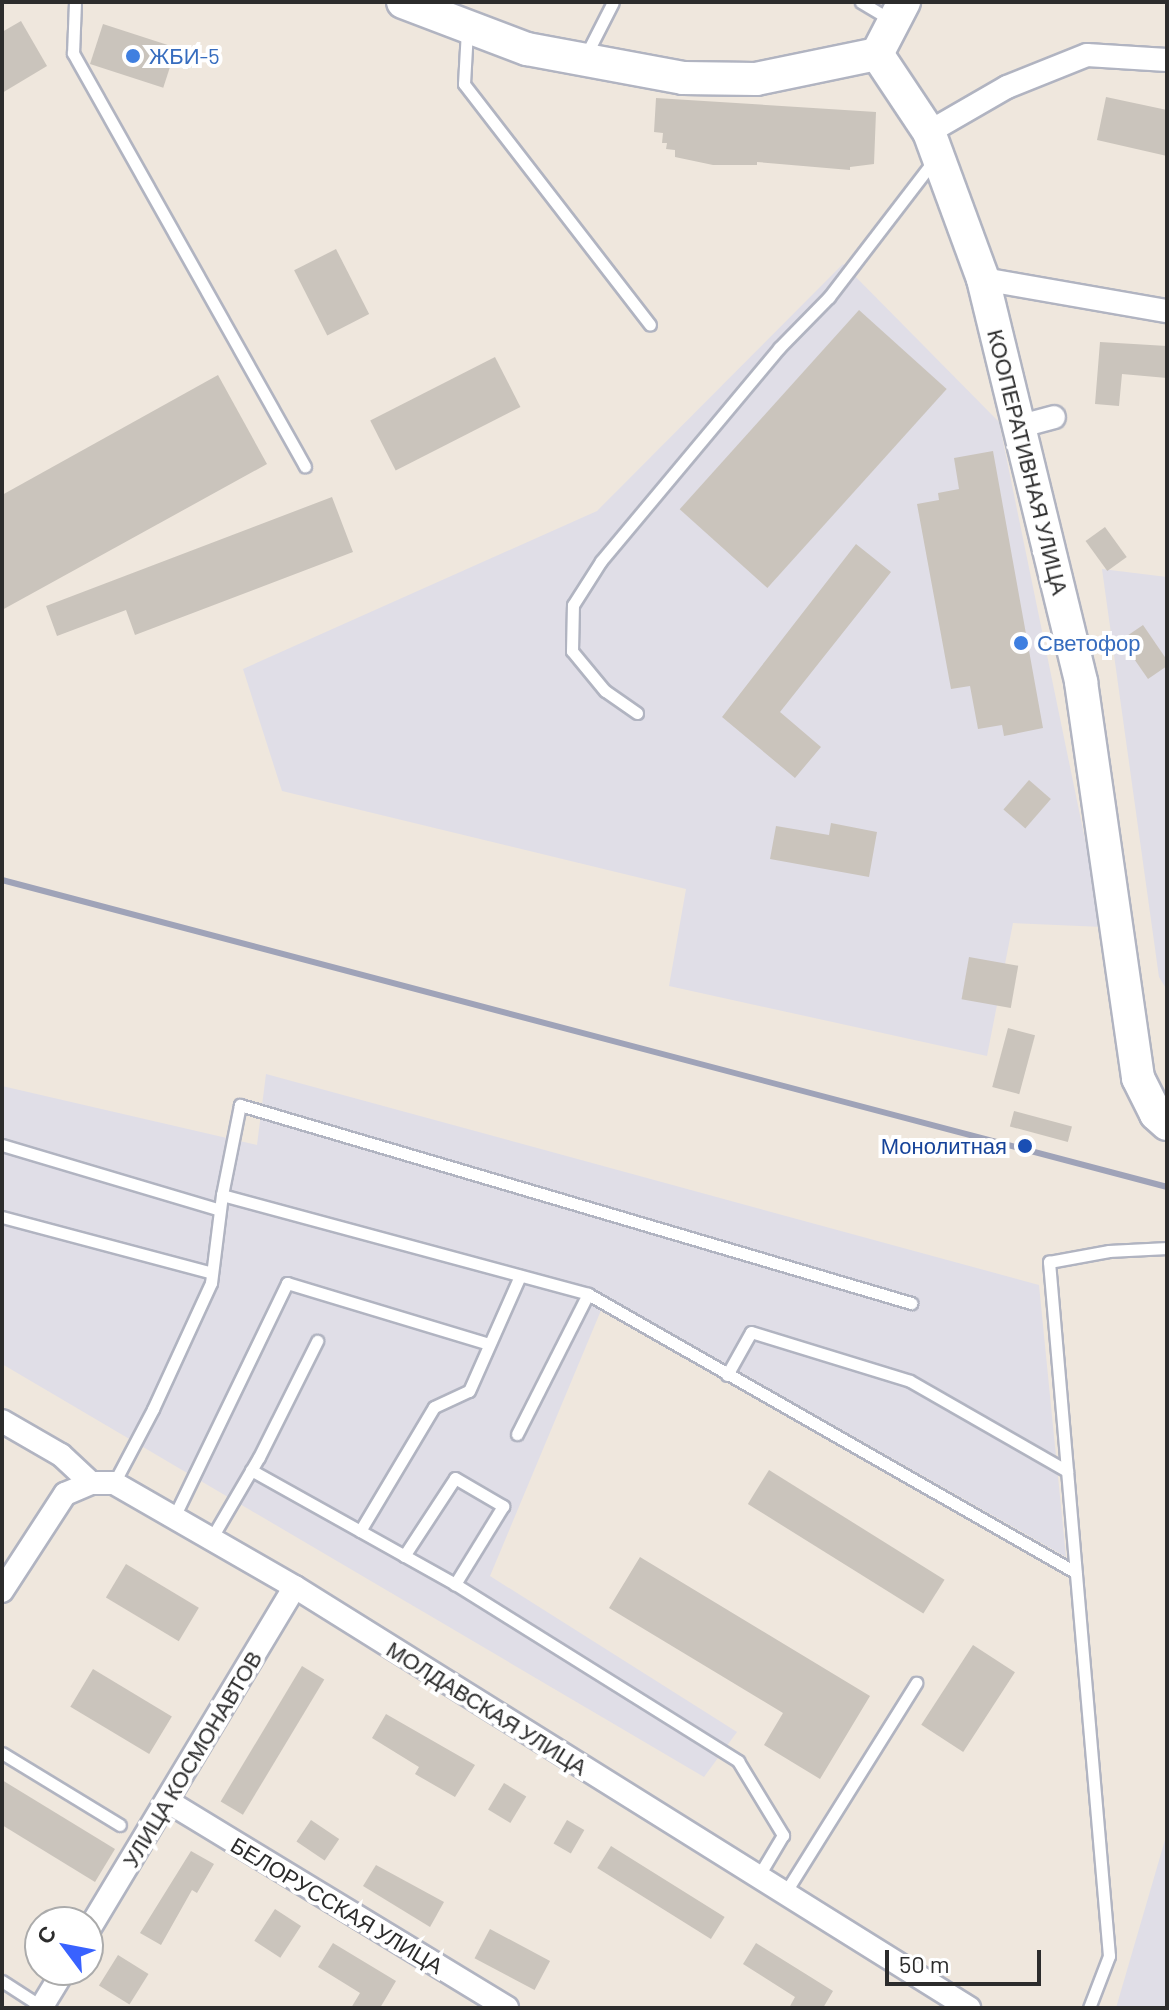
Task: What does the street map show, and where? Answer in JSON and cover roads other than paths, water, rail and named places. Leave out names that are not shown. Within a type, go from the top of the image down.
[{"type":"street","points":[[403,2],[527,49],[683,78],[756,79],[877,54],[899,12]]},
{"type":"street","name":"КООПЕРАТИВНАЯ УЛИЦА","points":[[877,54],[934,144],[983,279],[1081,682],[1138,1078],[1156,1114],[1167,1124]]},
{"type":"street","points":[[934,144],[1007,87],[1087,55],[1167,60]]},
{"type":"street","points":[[983,279],[1167,311]]},
{"type":"street","points":[[1021,426],[1054,417]]},
{"type":"street","points":[[2,1421],[61,1455],[91,1483],[65,1494],[2,1591]]},
{"type":"street","name":"МОЛДАВСКАЯ УЛИЦА","points":[[91,1483],[114,1483],[295,1587],[969,2008]]},
{"type":"street","name":"УЛИЦА КОСМОНАВТОВ","points":[[103,1906],[295,1587]]},
{"type":"street","name":"БЕЛОРУССКАЯ УЛИЦА","points":[[167,1801],[507,2008]]},
{"type":"street","points":[[42,2008],[55,1986]]},
{"type":"lane","points":[[75,2],[73,53],[305,466]]},
{"type":"lane","points":[[584,59],[613,2]]},
{"type":"lane","points":[[861,2],[899,12]]},
{"type":"lane","points":[[467,28],[464,84],[650,325]]},
{"type":"lane","points":[[637,713],[605,691],[572,651],[573,605],[601,561],[779,348],[829,297],[934,144]]},
{"type":"lane","points":[[114,1483],[153,1409],[211,1283],[222,1195],[240,1105],[911,1303]]},
{"type":"lane","points":[[2,1145],[220,1210]]},
{"type":"lane","points":[[222,1195],[588,1294],[1075,1572]]},
{"type":"lane","points":[[2,1217],[212,1273]]},
{"type":"lane","points":[[1089,2008],[1109,1956],[1049,1262],[1109,1251],[1167,1248]]},
{"type":"lane","points":[[360,1531],[434,1407],[469,1391],[520,1276]]},
{"type":"lane","points":[[174,1517],[287,1283],[489,1344]]},
{"type":"lane","points":[[517,1434],[588,1294]]},
{"type":"lane","points":[[727,1375],[751,1332],[910,1381],[1067,1471]]},
{"type":"lane","points":[[211,1539],[251,1470],[317,1341]]},
{"type":"lane","points":[[251,1470],[455,1584],[738,1761],[783,1835],[758,1877]]},
{"type":"lane","points":[[404,1556],[455,1478],[503,1506],[455,1584]]},
{"type":"lane","points":[[785,1893],[916,1683]]},
{"type":"lane","points":[[2,1753],[120,1825]]},
{"type":"lane","points":[[2,1981],[42,2008]]},
{"type":"railway","points":[[2,880],[1167,1187]]},
{"type":"place","name":"ЖБИ-5","points":[[133,56]]},
{"type":"place","name":"Светофор","points":[[1021,643]]},
{"type":"place","name":"Монолитная","points":[[1025,1146]]}]
